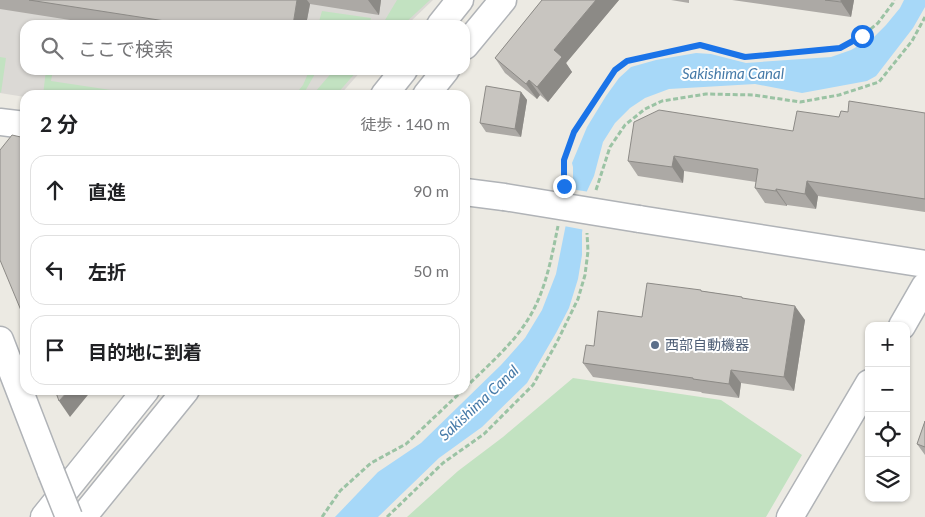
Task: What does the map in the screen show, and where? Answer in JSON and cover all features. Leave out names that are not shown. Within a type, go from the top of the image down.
[{"type":"street","points":[[444,20],[460,0]]},
{"type":"street","points":[[470,40],[503,0]]},
{"type":"street","points":[[388,90],[400,75]]},
{"type":"street","points":[[430,90],[442,75]]},
{"type":"street","points":[[0,122],[20,124]]},
{"type":"street","points":[[470,193],[925,264]]},
{"type":"street","points":[[904,322],[925,286]]},
{"type":"street","points":[[0,340],[20,392]]},
{"type":"street","points":[[790,517],[865,390]]},
{"type":"street","points":[[21,395],[69,517]]},
{"type":"street","points":[[44,517],[142,395]]},
{"type":"street","points":[[83,517],[182,395]]},
{"type":"path","points":[[563,194],[564,160],[574,132],[615,70],[627,61],[700,45],[745,57],[840,48],[862,36],[878,23],[894,0]]},
{"type":"path","points":[[470,383],[526,324],[548,272],[560,218]]},
{"type":"path","points":[[322,517],[340,491],[371,463],[406,444],[458,395]]},
{"type":"shaded area","points":[[0,0],[433,0],[412,20],[20,20],[20,75],[358,75],[344,90],[20,90],[20,96],[0,93]]},
{"type":"green space","points":[[397,0],[430,0],[408,20],[385,20]]},
{"type":"green space","points":[[322,11],[371,18],[371,20],[319,20]]},
{"type":"green space","points":[[0,57],[6,58],[1,93],[0,92]]},
{"type":"green space","points":[[45,75],[52,75],[51,81],[111,90],[44,90]]},
{"type":"green space","points":[[307,75],[314,75],[306,90],[299,90]]},
{"type":"green space","points":[[330,75],[354,75],[340,90],[317,90]]},
{"type":"green space","points":[[573,378],[721,400],[802,455],[766,517],[407,517],[458,471],[503,437]]},
{"type":"water","name":"Sakishima Canal","points":[[904,0],[925,0],[925,7],[913,28],[876,76],[867,81],[802,93],[755,84],[669,89],[645,98],[630,108],[615,123],[603,142],[594,176],[587,191],[582,233],[582,255],[578,279],[569,308],[527,383],[482,427],[439,458],[378,517],[335,517],[378,472],[421,443],[501,365],[525,338],[542,310],[556,274],[573,189],[572,163],[587,127],[606,96],[619,78],[631,67],[656,60],[696,53],[711,54],[746,63],[831,57],[851,50],[874,37],[900,8]]},
{"type":"pier","points":[[570,189],[590,192],[585,230],[564,226]]},
{"type":"building","points":[[29,0],[297,0],[294,20],[159,20]]},
{"type":"building","points":[[542,0],[596,0],[554,50],[562,57],[537,87],[529,80],[526,84],[495,58]]},
{"type":"building","points":[[825,0],[841,0],[841,2]]},
{"type":"building","points":[[486,86],[521,92],[515,129],[480,123]]},
{"type":"building","points":[[849,101],[925,113],[925,199],[807,181],[805,194],[776,189],[776,191],[755,188],[758,169],[674,156],[672,167],[628,161],[634,122],[659,110],[793,131],[797,111],[839,117],[841,111],[848,112]]},
{"type":"building","points":[[12,135],[20,137],[20,308],[0,260],[0,150]]},
{"type":"building","points":[[647,283],[795,306],[784,377],[731,370],[729,384],[583,363],[586,345],[594,346],[598,311],[642,317]]},
{"type":"building","points":[[57,395],[64,395],[59,401]]},
{"type":"building","points":[[925,421],[925,447],[917,444]]},
{"type":"place","name":"西部自動機器","points":[[655,345]]},
{"type":"route","points":[[564,186],[564,160],[574,132],[615,70],[627,61],[700,45],[745,57],[840,48],[862,36]]}]
